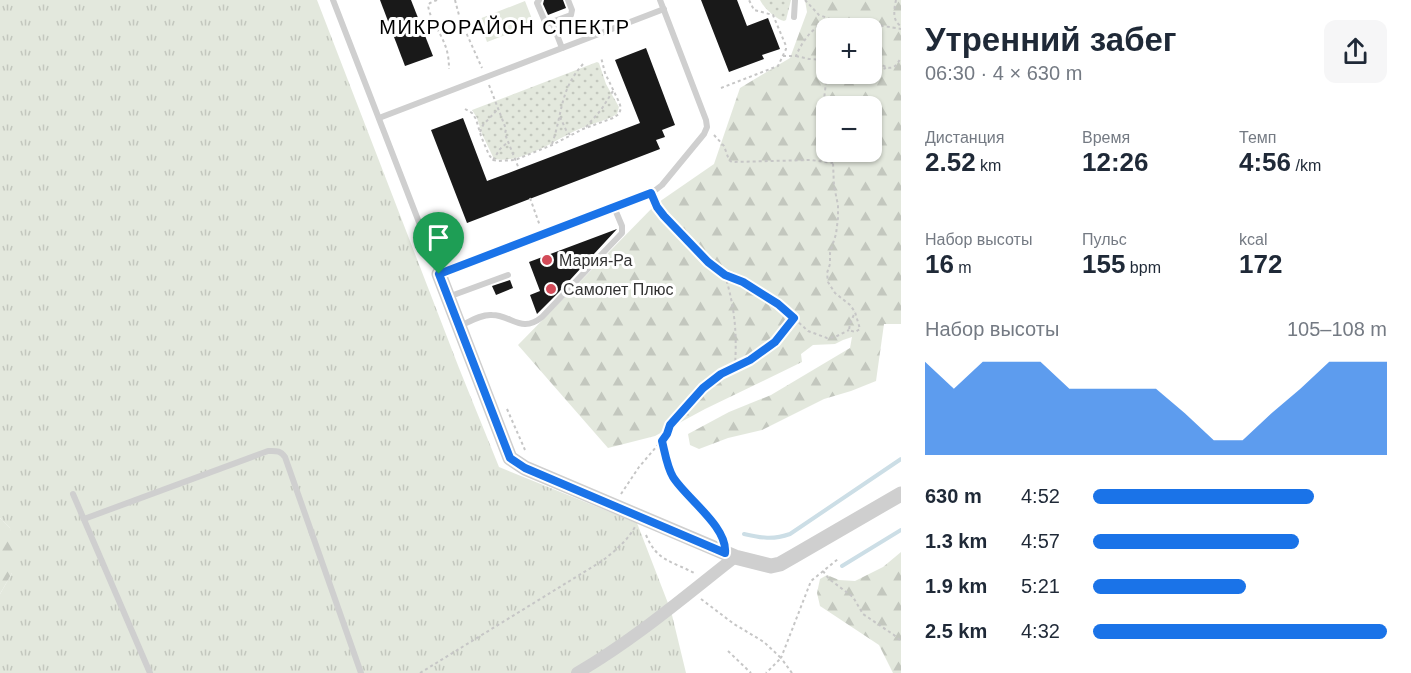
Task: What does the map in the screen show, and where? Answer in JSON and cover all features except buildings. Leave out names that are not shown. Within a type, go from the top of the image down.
[{"type":"street","points":[[439,274],[510,458],[525,468],[735,557],[771,566],[780,564],[901,494]]},
{"type":"street","points":[[577,673],[606,657],[735,557]]},
{"type":"lane","points":[[333,0],[439,274],[651,193],[662,185],[704,134],[707,127],[706,120],[660,0]]},
{"type":"lane","points":[[539,0],[537,3],[544,22],[548,24],[571,15],[568,0]]},
{"type":"lane","points":[[794,17],[795,0]]},
{"type":"lane","points":[[379,118],[664,9]]},
{"type":"lane","points":[[552,22],[562,48]]},
{"type":"lane","points":[[459,326],[486,315],[501,316],[522,324],[531,324],[542,317],[622,233],[622,226],[614,207]]},
{"type":"lane","points":[[448,298],[508,275]]},
{"type":"lane","points":[[84,519],[268,452],[282,453],[289,467],[361,673]]},
{"type":"lane","points":[[73,494],[150,673]]},
{"type":"path","points":[[437,0],[430,3],[428,9],[446,47],[449,69]]},
{"type":"path","points":[[721,88],[778,66],[786,47],[773,15],[754,10],[749,0]]},
{"type":"path","points":[[805,0],[819,15],[827,18]]},
{"type":"path","points":[[896,0],[895,19],[901,27]]},
{"type":"path","points":[[882,26],[901,27]]},
{"type":"path","points":[[796,56],[801,43],[816,30]]},
{"type":"path","points":[[783,56],[816,59]]},
{"type":"path","points":[[465,109],[476,119],[479,132],[493,160],[515,160],[619,114],[621,108],[605,73],[601,57]]},
{"type":"path","points":[[882,69],[893,68],[901,57]]},
{"type":"path","points":[[552,145],[566,88],[583,64]]},
{"type":"path","points":[[882,65],[886,68]]},
{"type":"path","points":[[583,129],[602,110],[613,91]]},
{"type":"path","points":[[479,132],[483,124],[498,109]]},
{"type":"path","points":[[559,116],[570,135]]},
{"type":"path","points":[[651,193],[664,216],[708,262],[725,275],[743,282],[778,304],[808,331],[827,338],[849,330],[855,332],[860,329],[855,312],[835,293],[828,282],[830,253],[838,218],[833,163],[811,160],[732,162],[724,146],[707,127]]},
{"type":"path","points":[[493,160],[508,142]]},
{"type":"path","points":[[530,198],[543,234]]},
{"type":"path","points":[[725,275],[735,320],[737,343],[735,367]]},
{"type":"path","points":[[849,330],[855,312]]},
{"type":"path","points":[[621,495],[639,467],[667,434],[670,425],[703,388],[721,374],[750,360],[775,342],[794,318]]},
{"type":"path","points":[[505,404],[527,454]]},
{"type":"path","points":[[662,441],[672,476],[725,539],[713,533]]},
{"type":"path","points":[[641,517],[646,537],[657,554],[706,580]]},
{"type":"path","points":[[420,673],[602,561],[624,543],[641,517]]},
{"type":"path","points":[[766,673],[781,658],[811,581],[838,559]]},
{"type":"path","points":[[823,571],[829,579],[853,597],[863,614],[901,641]]},
{"type":"path","points":[[691,592],[734,624],[764,642],[781,658],[792,673]]},
{"type":"path","points":[[728,651],[752,673]]},
{"type":"green space","points":[[0,0],[317,0],[499,467],[637,523],[671,611],[686,673],[0,673],[0,594],[12,573],[10,528],[0,518]]},
{"type":"green space","points":[[760,0],[791,0],[786,20],[774,16]]},
{"type":"green space","points":[[805,0],[901,0],[901,324],[884,324],[876,381],[824,399],[762,430],[728,438],[699,449],[690,445],[688,434],[729,412],[771,395],[850,348],[852,337],[835,344],[813,345],[801,354],[802,362],[655,436],[608,448],[518,345],[656,204],[714,164],[740,88],[790,58],[807,12]]},
{"type":"green space","points":[[525,1],[534,24],[487,42],[479,19]]},
{"type":"green space","points":[[597,62],[619,107],[617,114],[577,130],[526,155],[505,160],[494,159],[472,110]]},
{"type":"green space","points":[[0,518],[10,528],[17,551],[12,573],[0,594]]},
{"type":"green space","points":[[901,552],[901,673],[893,673],[879,645],[820,606],[817,593],[820,579],[827,575],[839,580],[855,581],[883,567]]},
{"type":"waterway","points":[[744,534],[767,538],[790,534],[901,459]]},
{"type":"waterway","points":[[842,566],[901,530]]},
{"type":"place","name":"Мария-Ра","points":[[547,260]]},
{"type":"place","name":"Самолет Плюс","points":[[551,289]]},
{"type":"district","name":"МИКРОРАЙОН СПЕКТР","points":[[505,27]]},
{"type":"route","points":[[651,193],[664,216],[708,262],[725,275],[743,282],[778,304],[794,318],[775,342],[750,360],[721,374],[703,388],[670,425],[662,441],[672,476],[715,526],[726,545],[725,553],[525,468],[510,458],[439,274],[651,193]]}]
